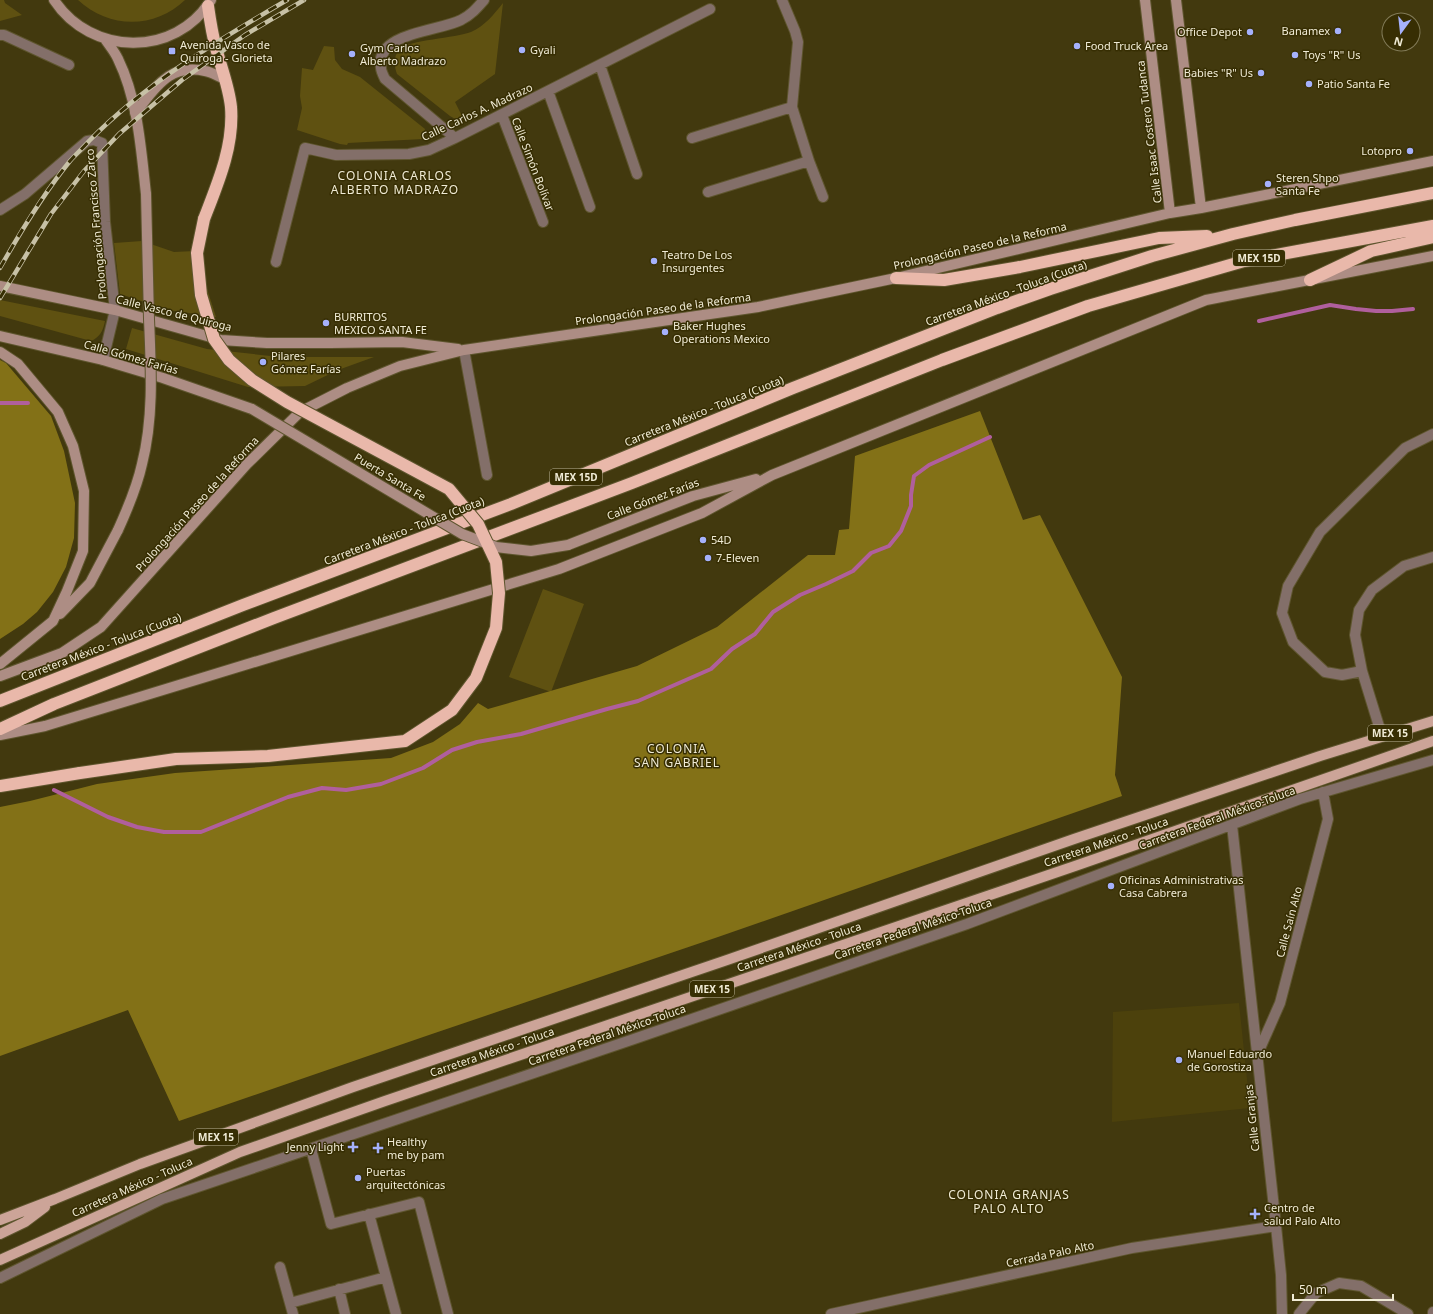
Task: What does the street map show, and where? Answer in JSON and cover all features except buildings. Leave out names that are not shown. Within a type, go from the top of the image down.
[{"type":"highway","points":[[0,786],[176,759],[268,756],[405,741],[452,710],[476,678],[496,628],[499,593],[496,562],[478,524],[449,488],[287,402],[252,380],[229,360],[214,339],[201,295],[197,253],[204,219],[222,173],[231,130],[231,106],[225,79],[215,48],[209,3]]},
{"type":"highway","name":"Carretera México - Toluca (Cuota)","points":[[0,701],[229,611],[511,504],[786,391],[997,308],[1050,289],[1152,256],[1232,234],[1433,193]]},
{"type":"highway","name":"MEX 15D","points":[[0,729],[54,704],[266,621],[632,483],[942,360],[1088,306],[1244,261],[1433,226]]},
{"type":"highway","points":[[896,278],[944,280],[1020,267],[1159,238],[1232,234]]},
{"type":"highway","points":[[1310,280],[1370,251],[1433,236]]},
{"type":"main road","points":[[54,0],[72,21],[93,34],[105,39],[133,43],[162,38],[172,34],[187,26],[209,3]]},
{"type":"main road","name":"Calle Isaac Costero Tudanca","points":[[1145,0],[1170,212]]},
{"type":"main road","points":[[1176,0],[1201,208]]},
{"type":"main road","points":[[0,664],[53,621],[90,583],[118,530],[134,495],[142,463],[150,408],[146,194],[135,113],[127,80],[118,57],[105,39]]},
{"type":"main road","points":[[135,113],[165,78],[178,70],[206,71],[225,79]]},
{"type":"main road","name":"Prolongación Paseo de la Reforma","points":[[0,676],[62,653],[101,627],[247,464],[300,412],[346,388],[400,366],[464,350],[758,307],[896,278],[1170,212],[1201,208],[1433,160]]},
{"type":"main road","points":[[0,735],[44,726],[559,569],[702,513],[772,475],[1206,300],[1433,256]]},
{"type":"main road","name":"Calle Vasco de Quiroga","points":[[0,286],[115,310],[221,340],[267,343],[330,344],[402,342],[464,350]]},
{"type":"main road","name":"Calle Gómez Farías","points":[[0,336],[103,360],[252,409]]},
{"type":"main road","points":[[0,352],[18,364],[58,412],[72,446],[84,491],[83,551],[53,621]]},
{"type":"main road","name":"Puerta Santa Fe","points":[[252,409],[462,534],[496,547],[531,551],[568,545]]},
{"type":"main road","name":"Calle Gómez Farías","points":[[568,545],[693,496],[772,475]]},
{"type":"main road","name":"Carretera México - Toluca","points":[[0,1220],[140,1164],[352,1087],[1320,756],[1433,721]]},
{"type":"main road","name":"Carretera México - Toluca","points":[[0,1260],[240,1152],[392,1098],[1068,868],[1433,741]]},
{"type":"main road","points":[[0,1234],[25,1222],[55,1199]]},
{"type":"street","points":[[456,138],[385,79],[380,66],[382,55],[389,44],[401,38],[460,20],[474,11],[484,0]]},
{"type":"street","points":[[782,0],[798,42],[792,107],[809,161],[823,198]]},
{"type":"street","name":"Calle Carlos A. Madrazo","points":[[276,262],[305,148],[336,155],[409,154],[429,150],[456,138],[710,10]]},
{"type":"street","points":[[0,35],[4,35],[69,65]]},
{"type":"street","points":[[600,65],[637,174]]},
{"type":"street","points":[[548,91],[590,207]]},
{"type":"street","points":[[692,138],[792,107]]},
{"type":"street","name":"Calle Simón Bolívar","points":[[502,115],[542,222]]},
{"type":"street","name":"Prolongación Francisco Zarco","points":[[0,210],[25,194],[87,141],[94,140],[102,143],[106,222],[115,310]]},
{"type":"street","points":[[708,192],[809,161]]},
{"type":"street","points":[[103,360],[115,310]]},
{"type":"street","points":[[464,350],[487,475]]},
{"type":"street","points":[[1362,671],[1342,675],[1326,672],[1293,642],[1282,613],[1288,586],[1320,532],[1405,448],[1433,434]]},
{"type":"street","points":[[1382,736],[1362,671],[1355,635],[1359,610],[1372,590],[1404,566],[1433,558]]},
{"type":"street","name":"Carretera Federal México-Toluca","points":[[0,1278],[162,1199],[967,924],[1300,799],[1433,760]]},
{"type":"street","name":"Calle Saín Alto","points":[[1257,1054],[1280,1003],[1328,819],[1323,792]]},
{"type":"street","name":"Calle Granjas","points":[[1232,825],[1276,1226],[1281,1275],[1282,1314]]},
{"type":"street","points":[[311,1149],[331,1224],[419,1202],[448,1314]]},
{"type":"street","points":[[369,1214],[396,1314]]},
{"type":"street","name":"Cerrada Palo Alto","points":[[832,1314],[1132,1248],[1276,1226]]},
{"type":"street","points":[[280,1267],[293,1314]]},
{"type":"street","points":[[290,1303],[386,1277]]},
{"type":"street","points":[[1299,1314],[1316,1293],[1339,1283],[1361,1286],[1408,1314]]},
{"type":"street","points":[[339,1289],[345,1314]]},
{"type":"shaded area","points":[[0,0],[4,0],[5,3],[22,15],[0,21]]},
{"type":"shaded area","points":[[78,0],[185,0],[173,10],[160,16],[132,22],[104,16],[90,10]]},
{"type":"shaded area","points":[[503,3],[495,74],[455,102],[464,120],[457,120],[450,116],[397,74],[395,61],[396,55],[400,49],[412,43],[471,32],[485,23]]},
{"type":"shaded area","points":[[324,46],[334,47],[335,60],[342,69],[360,77],[425,129],[423,139],[348,143],[347,145],[297,130],[302,108],[300,96],[302,68],[313,70]]},
{"type":"shaded area","points":[[142,241],[174,252],[195,251],[216,317],[169,310],[120,294],[114,243]]},
{"type":"shaded area","points":[[0,300],[105,321],[101,333],[97,338],[91,341],[0,316]]},
{"type":"shaded area","points":[[132,328],[207,349],[280,357],[374,357],[338,370],[305,386],[248,387],[126,349]]},
{"type":"shaded area","points":[[0,360],[6,363],[51,416],[64,451],[75,503],[74,538],[66,567],[53,592],[37,612],[23,624],[0,639]]},
{"type":"shaded area","points":[[980,411],[1023,520],[1040,515],[1122,677],[1115,775],[1122,796],[718,937],[179,1121],[128,1010],[0,1056],[0,807],[97,784],[175,773],[391,758],[433,742],[460,724],[478,703],[488,709],[637,666],[717,627],[808,555],[835,555],[839,530],[849,529],[855,456]]},
{"type":"shaded area","points":[[543,589],[584,604],[551,692],[509,677]]},
{"type":"shaded area","name":"Manuel Eduardo de Gorostiza","points":[[1239,1003],[1250,1108],[1112,1122],[1113,1012]]},
{"type":"waterway","points":[[1259,321],[1330,305],[1376,311],[1413,309]]},
{"type":"waterway","points":[[0,403],[28,403]]},
{"type":"waterway","points":[[54,790],[108,817],[137,827],[164,832],[201,832],[288,797],[322,788],[346,790],[381,784],[423,768],[452,750],[477,742],[521,734],[638,701],[711,669],[732,649],[755,634],[773,612],[800,595],[853,571],[871,553],[889,546],[901,531],[911,506],[914,476],[929,465],[990,437]]},
{"type":"railway","points":[[0,268],[16,240],[51,186],[70,161],[111,120],[134,100],[183,64],[287,0]]},
{"type":"railway","points":[[0,298],[51,214],[84,171],[119,134],[182,80],[245,35],[304,0]]},
{"type":"place","name":"Banamex","points":[[1338,31]]},
{"type":"place","name":"Office Depot","points":[[1250,32]]},
{"type":"place","name":"Food Truck Area","points":[[1077,46]]},
{"type":"place","name":"Gyali","points":[[522,50]]},
{"type":"place","name":"Avenida Vasco de Quiroga - Glorieta","points":[[172,51]]},
{"type":"place","name":"Gym Carlos Alberto Madrazo","points":[[352,54]]},
{"type":"place","name":"Toys \"R\" Us","points":[[1295,55]]},
{"type":"place","name":"Babies \"R\" Us","points":[[1261,73]]},
{"type":"place","name":"Patio Santa Fe","points":[[1309,84]]},
{"type":"place","name":"Lotopro","points":[[1410,151]]},
{"type":"place","name":"Steren Shpo Santa Fe","points":[[1268,184]]},
{"type":"place","name":"Teatro De Los Insurgentes","points":[[654,261]]},
{"type":"place","name":"BURRITOS MEXICO SANTA FE","points":[[326,323]]},
{"type":"place","name":"Baker Hughes Operations Mexico","points":[[665,332]]},
{"type":"place","name":"Pilares Gómez Farías","points":[[263,362]]},
{"type":"place","name":"54D","points":[[703,540]]},
{"type":"place","name":"7-Eleven","points":[[708,558]]},
{"type":"place","name":"Oficinas Administrativas Casa Cabrera","points":[[1111,886]]},
{"type":"place","name":"Manuel Eduardo de Gorostiza","points":[[1179,1060]]},
{"type":"place","name":"Jenny Light","points":[[353,1147]]},
{"type":"place","name":"Healthy me by pam","points":[[378,1148]]},
{"type":"place","name":"Puertas arquitectónicas","points":[[358,1178]]},
{"type":"place","name":"Centro de salud Palo Alto","points":[[1255,1214]]},
{"type":"district","name":"COLONIA CARLOS ALBERTO MADRAZO","points":[[395,183]]},
{"type":"district","name":"COLONIA SAN GABRIEL","points":[[677,756]]},
{"type":"district","name":"COLONIA GRANJAS PALO ALTO","points":[[1009,1202]]}]
